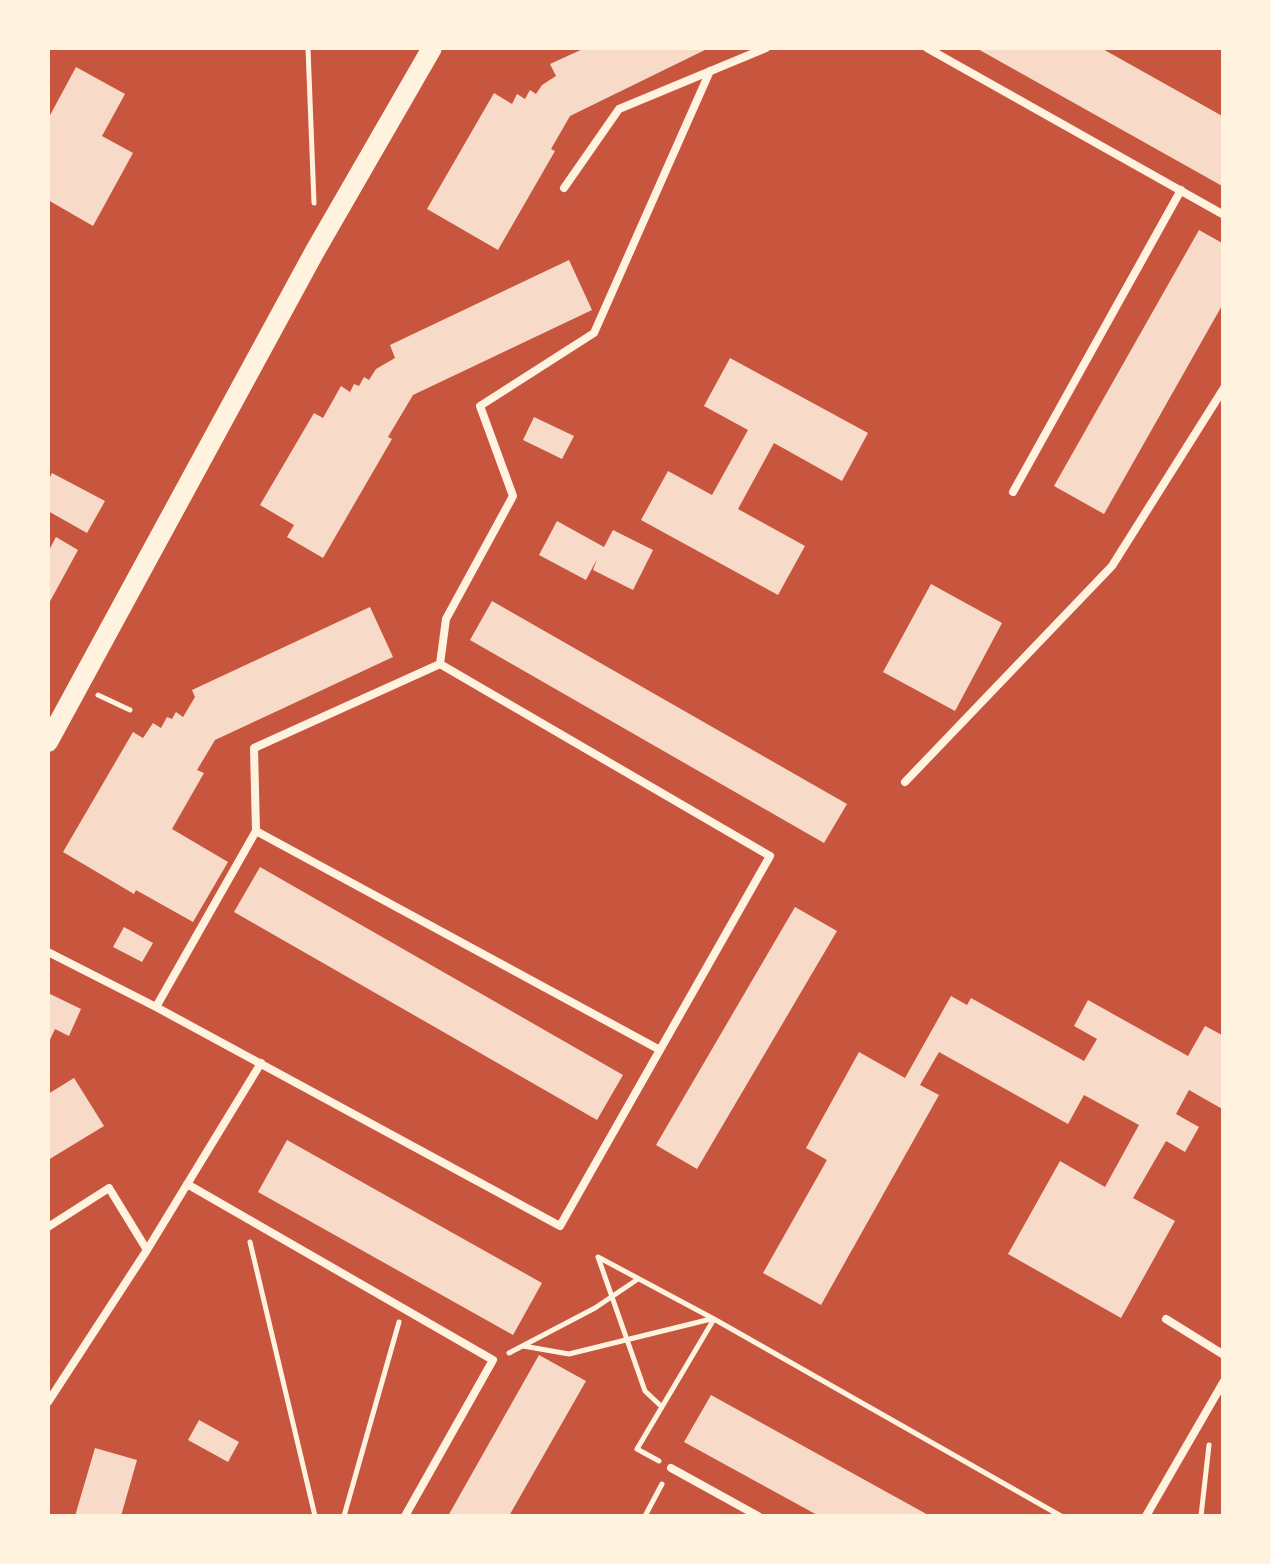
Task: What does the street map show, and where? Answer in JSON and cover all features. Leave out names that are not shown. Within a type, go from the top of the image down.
[{"type":"main road","points":[[48,742],[315,252],[432,48]]},
{"type":"lane","points":[[564,188],[619,109],[766,48]]},
{"type":"lane","points":[[927,48],[1224,214]]},
{"type":"lane","points":[[440,664],[446,619],[513,496],[480,406],[594,333],[710,71]]},
{"type":"lane","points":[[1013,492],[1182,190]]},
{"type":"lane","points":[[904,782],[1112,566],[1224,388]]},
{"type":"lane","points":[[156,1007],[256,831],[254,748],[440,664]]},
{"type":"lane","points":[[48,952],[560,1226],[770,856],[440,664]]},
{"type":"lane","points":[[256,831],[660,1050]]},
{"type":"lane","points":[[48,1402],[148,1250],[261,1064]]},
{"type":"lane","points":[[188,1184],[492,1360],[405,1516]]},
{"type":"lane","points":[[48,1227],[110,1188],[148,1250]]},
{"type":"lane","points":[[1166,1319],[1224,1355]]},
{"type":"lane","points":[[1146,1516],[1224,1381]]},
{"type":"lane","points":[[670,1468],[758,1516]]},
{"type":"path","points":[[308,48],[315,252]]},
{"type":"path","points":[[240,1215],[268,1307],[315,1516]]},
{"type":"path","points":[[662,1407],[645,1391],[598,1256],[1061,1516]]},
{"type":"path","points":[[492,1360],[612,1298],[640,1279]]},
{"type":"path","points":[[344,1516],[404,1310]]},
{"type":"path","points":[[524,1346],[568,1354],[714,1318]]},
{"type":"path","points":[[637,1449],[714,1318]]},
{"type":"path","points":[[1201,1516],[1214,1397]]},
{"type":"path","points":[[646,1516],[670,1468]]},
{"type":"building","points":[[585,48],[709,48],[570,116],[551,149],[555,151],[498,250],[427,209],[494,93],[512,104],[517,94],[525,99],[530,90],[536,94],[556,76],[550,64]]},
{"type":"building","points":[[976,48],[1101,48],[1224,117],[1224,187]]},
{"type":"building","points":[[76,67],[125,94],[102,136],[133,153],[93,226],[48,200],[48,119]]},
{"type":"building","points":[[1199,230],[1224,244],[1224,302],[1104,514],[1054,486]]},
{"type":"building","points":[[569,260],[592,310],[413,395],[323,558],[287,537],[294,525],[260,505],[314,413],[323,418],[341,386],[350,392],[364,377],[369,380],[376,369],[395,358],[390,345]]},
{"type":"building","points":[[730,358],[868,433],[842,481],[774,443],[738,509],[805,546],[778,595],[641,520],[668,471],[712,495],[748,430],[704,406]]},
{"type":"building","points":[[534,417],[574,436],[562,459],[523,440]]},
{"type":"building","points":[[52,473],[105,501],[87,533],[48,511],[48,481]]},
{"type":"building","points":[[557,521],[604,547],[613,530],[653,550],[633,590],[593,570],[597,559],[586,580],[539,555]]},
{"type":"building","points":[[56,537],[78,550],[48,605],[48,552]]},
{"type":"building","points":[[931,584],[1002,623],[955,711],[883,672]]},
{"type":"building","points":[[492,601],[847,804],[824,843],[470,640]]},
{"type":"building","points":[[370,607],[393,657],[215,740],[197,770],[204,773],[172,829],[228,862],[193,922],[136,890],[134,894],[63,852],[133,732],[143,738],[153,723],[161,728],[167,717],[172,719],[176,712],[183,717],[195,697],[192,690]]},
{"type":"building","points":[[260,867],[623,1075],[597,1120],[234,912]]},
{"type":"building","points":[[795,907],[837,931],[697,1169],[656,1145]]},
{"type":"building","points":[[124,927],[153,943],[142,962],[113,947]]},
{"type":"building","points":[[48,993],[81,1009],[69,1036],[55,1029],[48,1044]]},
{"type":"building","points":[[951,996],[967,1005],[971,998],[1084,1061],[1097,1039],[1074,1026],[1088,1000],[1188,1056],[1205,1026],[1224,1036],[1224,1110],[1189,1090],[1176,1114],[1199,1127],[1185,1152],[1166,1141],[1133,1198],[1175,1221],[1121,1318],[1008,1254],[1060,1161],[1105,1187],[1139,1125],[1084,1095],[1068,1124],[939,1052],[920,1085],[939,1095],[821,1305],[763,1273],[827,1160],[806,1148],[859,1052],[905,1078]]},
{"type":"building","points":[[74,1078],[104,1126],[48,1160],[48,1094]]},
{"type":"building","points":[[287,1140],[542,1283],[513,1335],[258,1192]]},
{"type":"building","points":[[539,1355],[586,1381],[509,1516],[448,1516]]},
{"type":"building","points":[[711,1395],[930,1516],[819,1516],[684,1442]]},
{"type":"building","points":[[199,1420],[239,1442],[228,1462],[188,1440]]},
{"type":"building","points":[[95,1448],[137,1460],[121,1516],[75,1516]]}]
